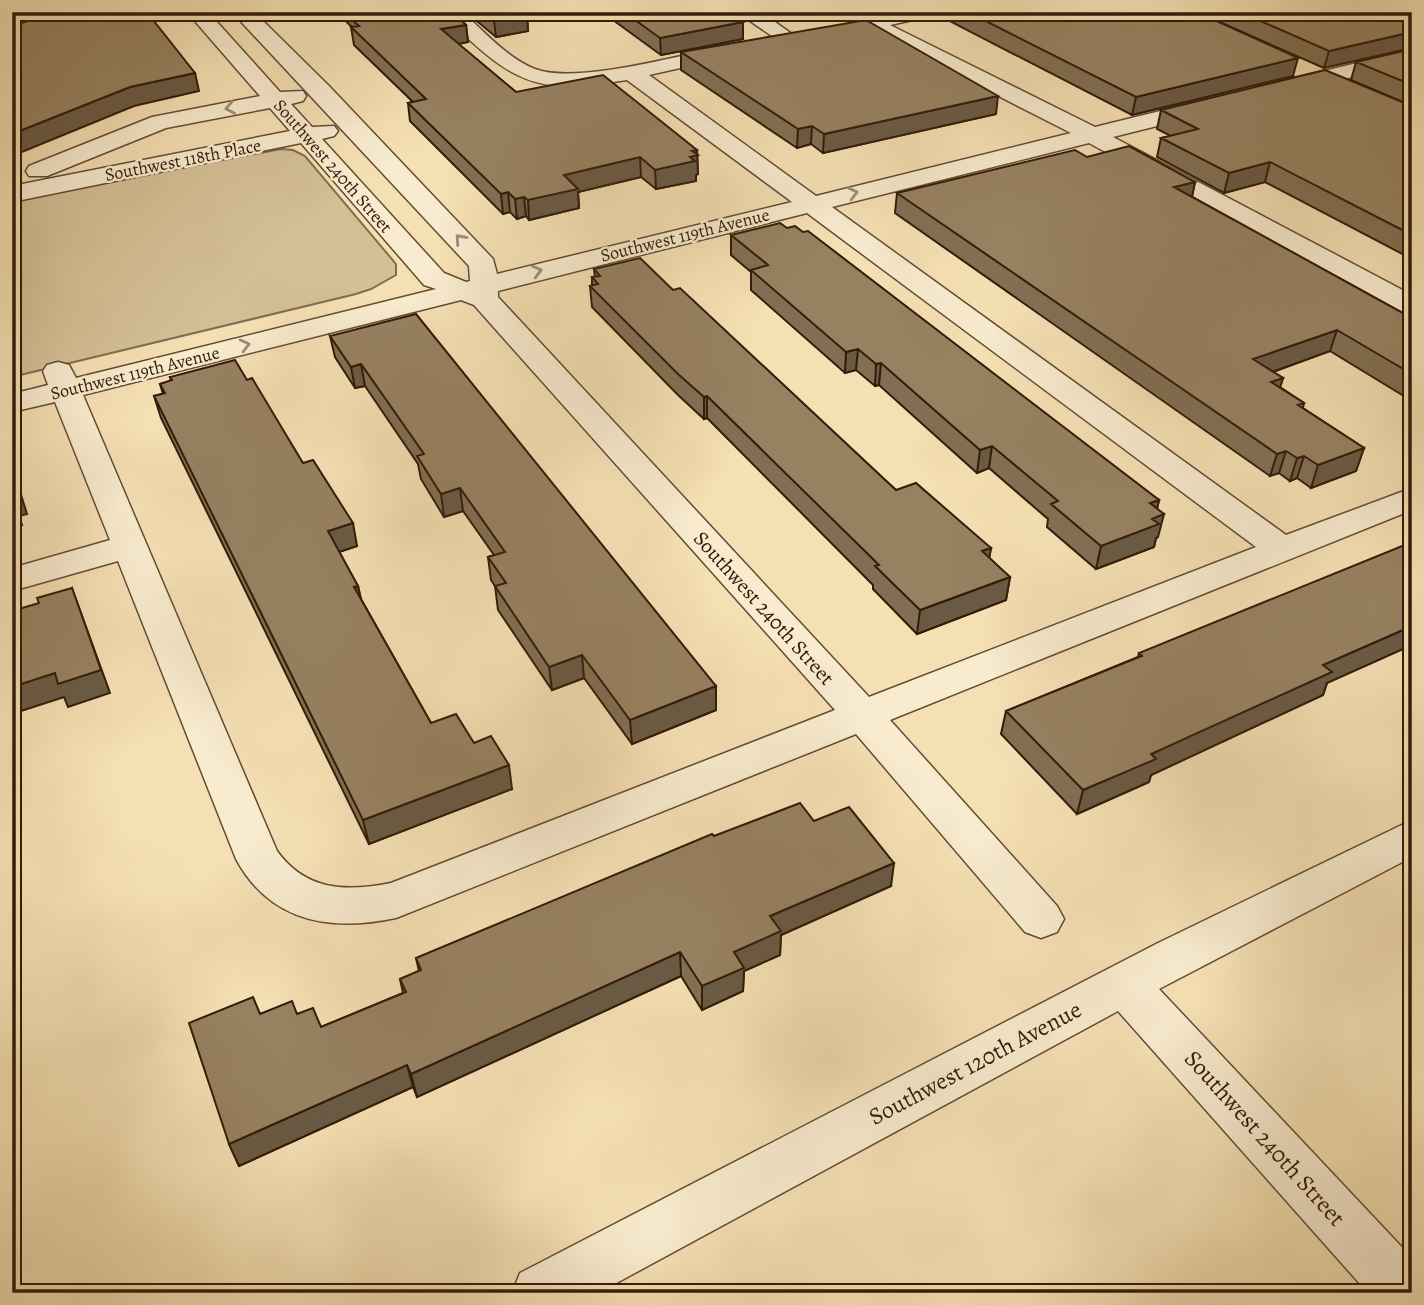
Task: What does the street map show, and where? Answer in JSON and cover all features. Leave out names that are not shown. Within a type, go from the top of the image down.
[{"type":"street","name":"Southwest 240th Street","points":[[197,12],[434,279],[478,285]]},
{"type":"street","name":"Southwest 240th Street","points":[[242,12],[353,126],[478,285],[1041,919]]},
{"type":"street","points":[[450,12],[523,71],[544,78],[576,80],[816,34]]},
{"type":"street","points":[[747,12],[789,39]]},
{"type":"street","points":[[856,21],[924,12]]},
{"type":"street","points":[[856,21],[1068,122],[1412,307]]},
{"type":"street","points":[[802,196],[1068,122],[1243,89],[1294,65],[1412,39]]},
{"type":"street","name":"Southwest 119th Avenue","points":[[12,382],[62,380],[478,285],[802,196],[1091,135],[1243,89],[1322,78],[1354,80],[1412,56]]},
{"type":"street","points":[[1294,65],[1322,78]]},
{"type":"street","points":[[629,71],[1282,549]]},
{"type":"street","name":"Southwest 118th Place","points":[[12,182],[160,122],[321,91]]},
{"type":"street","name":"Southwest 118th Place","points":[[12,194],[353,126]]},
{"type":"street","points":[[48,166],[51,177],[76,181]]},
{"type":"street","name":"Southwest 119th Avenue","points":[[12,403],[62,380],[434,279]]},
{"type":"street","points":[[62,380],[258,859],[274,882],[295,896],[314,902],[360,907],[396,900],[1412,498]]},
{"type":"street","points":[[12,580],[130,547]]},
{"type":"street","name":"Southwest 120th Avenue","points":[[540,1293],[1124,984],[1412,837]]},
{"type":"street","name":"Southwest 240th Street","points":[[1124,984],[1406,1293]]},
{"type":"shaded area","points":[[281,149],[293,150],[305,156],[396,264],[396,275],[356,294],[12,377],[12,201]]},
{"type":"building","points":[[55,12],[121,12],[153,20],[195,73],[130,87],[12,134],[12,26]]},
{"type":"building","points":[[352,12],[452,12],[466,25],[441,29],[516,92],[603,75],[697,150],[692,151],[698,155],[690,157],[695,161],[655,170],[640,157],[564,175],[578,189],[528,200],[524,197],[515,199],[508,192],[501,194],[408,103],[426,99],[351,27],[359,26],[351,19],[358,18]]},
{"type":"building","points":[[484,12],[524,12],[527,14],[494,20]]},
{"type":"building","points":[[624,12],[727,12],[743,22],[660,38]]},
{"type":"building","points":[[968,12],[1197,12],[1298,58],[1136,97]]},
{"type":"building","points":[[1240,12],[1412,12],[1412,32],[1329,51]]},
{"type":"building","points":[[866,20],[998,96],[824,134],[812,126],[798,129],[681,52]]},
{"type":"building","points":[[1412,49],[1412,85],[1356,62]]},
{"type":"building","points":[[1325,70],[1412,106],[1412,235],[1270,162],[1229,173],[1161,138],[1198,129],[1161,110]]},
{"type":"building","points":[[1129,146],[1195,182],[1174,187],[1412,318],[1412,374],[1337,330],[1253,359],[1283,378],[1271,382],[1304,403],[1298,405],[1364,448],[1318,465],[1304,456],[1297,458],[1286,451],[1277,454],[897,193],[1075,150],[1087,157]]},
{"type":"building","points":[[780,223],[787,228],[795,226],[803,232],[808,231],[1159,500],[1150,503],[1164,514],[1152,519],[1159,524],[1101,546],[1051,504],[1058,501],[992,446],[980,450],[881,363],[876,364],[858,349],[846,352],[751,270],[768,265],[731,235]]},
{"type":"building","points":[[640,258],[673,290],[680,288],[896,490],[916,483],[991,548],[982,551],[1010,577],[920,610],[875,566],[879,565],[707,396],[704,397],[678,374],[590,286],[598,284],[592,277],[600,276],[594,269]]},
{"type":"building","points":[[416,314],[716,686],[630,720],[582,655],[549,667],[495,586],[506,583],[488,557],[505,552],[460,488],[441,494],[417,456],[424,454],[361,364],[351,367],[330,336]]},
{"type":"building","points":[[235,360],[247,380],[252,378],[303,463],[313,460],[353,523],[328,531],[358,586],[354,587],[431,723],[456,714],[474,743],[491,736],[509,765],[363,820],[154,396],[165,393],[160,384],[172,380],[170,377]]},
{"type":"building","points":[[12,471],[18,491],[12,493]]},
{"type":"building","points":[[1412,542],[1412,626],[1323,665],[1332,672],[1151,754],[1156,759],[1083,790],[1006,711],[1142,656],[1139,653]]},
{"type":"building","points":[[72,588],[101,670],[58,684],[55,673],[12,687],[12,611],[39,603],[37,598]]},
{"type":"building","points":[[800,803],[814,821],[849,807],[894,863],[770,916],[781,931],[734,952],[744,968],[702,986],[680,952],[411,1074],[407,1065],[229,1144],[189,1023],[253,997],[260,1014],[292,1001],[297,1014],[313,1008],[321,1027],[406,992],[400,979],[421,970],[416,958],[712,834],[714,836]]}]
